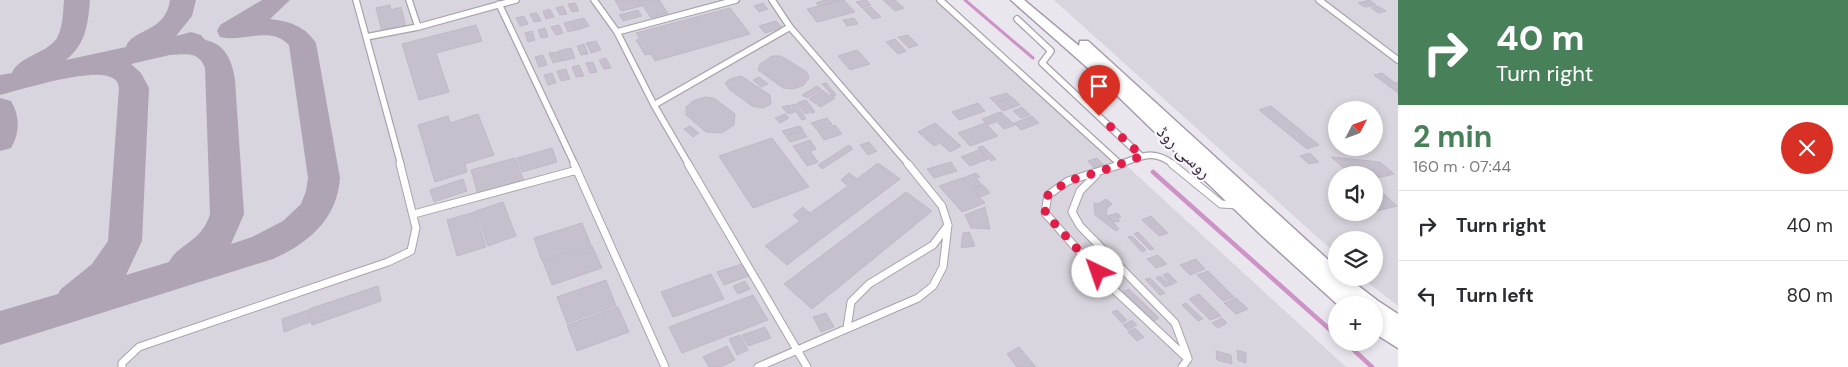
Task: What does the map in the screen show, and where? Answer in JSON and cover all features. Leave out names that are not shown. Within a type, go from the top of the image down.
[{"type":"main road","name":"روسی روڈ","points":[[1017,0],[1049,25],[1280,245],[1340,296]]},
{"type":"main road","name":"روسی روڈ","points":[[1032,0],[1062,24],[1283,230],[1328,269]]},
{"type":"main road","name":"روسی روڈ","points":[[1348,286],[1360,296]]},
{"type":"main road","name":"روسی روڈ","points":[[1383,313],[1398,323]]},
{"type":"main road","points":[[1383,329],[1398,340]]},
{"type":"lane","points":[[122,367],[122,363],[139,347],[388,262],[411,251],[416,228],[414,214],[356,0]]},
{"type":"lane","points":[[409,0],[418,26]]},
{"type":"lane","points":[[366,37],[418,26],[516,0]]},
{"type":"lane","points":[[594,0],[616,32],[654,105],[807,367]]},
{"type":"lane","points":[[616,32],[736,0]]},
{"type":"lane","points":[[758,367],[918,298],[933,286],[943,267],[948,225],[942,206],[930,189],[790,27],[772,0]]},
{"type":"lane","points":[[940,0],[1120,164]]},
{"type":"lane","points":[[1319,0],[1398,60]]},
{"type":"lane","points":[[499,4],[665,367]]},
{"type":"lane","points":[[1017,19],[1052,51],[1042,63],[1142,156]]},
{"type":"lane","points":[[654,105],[790,27]]},
{"type":"lane","points":[[1188,359],[1109,285],[1045,213],[1048,195],[1068,181],[1148,154],[1165,158],[1220,204],[1239,205]]},
{"type":"lane","points":[[414,214],[576,170]]},
{"type":"lane","points":[[1099,172],[1086,182],[1076,195],[1072,212],[1080,226],[1174,322],[1188,359]]},
{"type":"lane","points":[[846,328],[851,302],[869,284],[933,245],[948,225]]},
{"type":"lane","points":[[1182,367],[1188,359]]},
{"type":"shaded area","points":[[0,0],[946,0],[1346,367],[0,367]]},
{"type":"shaded area","points":[[1054,0],[1398,0],[1398,306],[1372,286],[1383,286],[1383,231],[1328,231],[1328,247]]},
{"type":"building","points":[[615,0],[638,0],[642,6],[621,11]]},
{"type":"building","points":[[639,0],[659,0],[668,13],[651,18]]},
{"type":"building","points":[[825,0],[840,0],[819,6],[816,3]]},
{"type":"building","points":[[844,0],[855,12],[817,22],[807,9]]},
{"type":"building","points":[[866,0],[871,5],[862,8],[856,2]]},
{"type":"building","points":[[883,0],[895,0],[904,8],[895,11]]},
{"type":"building","points":[[1370,0],[1376,5],[1365,7],[1358,3]]},
{"type":"building","points":[[575,3],[579,11],[572,12],[568,4]]},
{"type":"building","points":[[763,3],[768,9],[759,12],[754,6]]},
{"type":"building","points":[[390,5],[391,10],[401,7],[406,27],[382,32],[376,8]]},
{"type":"building","points":[[563,6],[567,14],[560,15],[556,8]]},
{"type":"building","points":[[1378,6],[1386,11],[1379,13],[1371,8]]},
{"type":"building","points":[[871,7],[881,17],[873,19],[863,9]]},
{"type":"building","points":[[730,8],[750,34],[655,61],[651,54],[645,55],[636,40],[640,39],[636,33]]},
{"type":"building","points":[[550,9],[554,17],[546,19],[543,11]]},
{"type":"building","points":[[638,10],[642,16],[623,21],[619,15]]},
{"type":"building","points":[[537,13],[541,21],[534,22],[530,14]]},
{"type":"building","points":[[524,16],[528,24],[520,26],[516,18]]},
{"type":"building","points":[[584,18],[589,26],[577,30],[572,21]]},
{"type":"building","points":[[854,18],[858,24],[847,26],[843,20]]},
{"type":"building","points":[[571,21],[576,30],[568,32],[564,23]]},
{"type":"building","points":[[776,21],[783,28],[765,33],[759,26]]},
{"type":"building","points":[[476,25],[482,41],[436,53],[449,92],[419,100],[402,44]]},
{"type":"building","points":[[559,25],[563,33],[556,35],[551,27]]},
{"type":"building","points":[[545,28],[548,37],[541,38],[538,30]]},
{"type":"building","points":[[532,31],[535,40],[528,42],[525,33]]},
{"type":"building","points":[[908,35],[918,45],[909,48],[898,37]]},
{"type":"building","points":[[895,39],[906,51],[898,54],[886,42]]},
{"type":"building","points":[[596,41],[601,50],[591,53],[586,43]]},
{"type":"building","points":[[584,44],[588,54],[581,55],[577,46]]},
{"type":"building","points":[[571,48],[575,58],[562,61],[558,51]]},
{"type":"building","points":[[857,50],[870,64],[850,70],[838,56]]},
{"type":"building","points":[[557,52],[561,61],[553,63],[549,53]]},
{"type":"building","points":[[543,55],[547,65],[539,67],[535,57]]},
{"type":"building","points":[[772,56],[781,56],[807,72],[809,78],[803,86],[792,89],[783,88],[758,70],[760,64]]},
{"type":"building","points":[[606,58],[611,68],[604,69],[599,60]]},
{"type":"building","points":[[593,62],[597,72],[590,73],[586,63]]},
{"type":"building","points":[[579,65],[584,76],[576,77],[572,67]]},
{"type":"building","points":[[566,69],[570,79],[561,81],[557,71]]},
{"type":"building","points":[[552,73],[556,83],[548,85],[544,75]]},
{"type":"building","points":[[1382,73],[1395,83],[1398,82],[1398,93],[1374,75]]},
{"type":"building","points":[[741,76],[770,95],[771,104],[763,108],[752,106],[730,90],[725,83],[730,79]]},
{"type":"building","points":[[759,77],[768,84],[761,87],[753,80]]},
{"type":"building","points":[[826,83],[836,95],[833,96],[822,84]]},
{"type":"building","points":[[817,86],[821,89],[807,98],[802,95]]},
{"type":"building","points":[[822,90],[829,95],[816,104],[809,99]]},
{"type":"building","points":[[1007,93],[1011,97],[994,102],[990,98]]},
{"type":"building","points":[[831,95],[835,98],[821,107],[817,105]]},
{"type":"building","points":[[705,97],[714,98],[735,114],[734,125],[722,133],[706,132],[686,115],[686,107],[693,101]]},
{"type":"building","points":[[1012,97],[1020,105],[1003,111],[995,103]]},
{"type":"building","points":[[806,100],[815,112],[811,113],[802,101]]},
{"type":"building","points":[[801,101],[809,113],[805,114],[797,103]]},
{"type":"building","points":[[978,103],[985,111],[959,120],[952,112]]},
{"type":"building","points":[[796,104],[806,119],[802,120],[791,105]]},
{"type":"building","points":[[789,105],[795,112],[788,114],[782,107]]},
{"type":"building","points":[[1271,106],[1319,145],[1307,149],[1259,110]]},
{"type":"building","points":[[1022,107],[1030,115],[1021,118],[1013,111]]},
{"type":"building","points":[[1001,112],[1015,125],[1004,129],[991,115]]},
{"type":"building","points":[[478,114],[494,155],[465,164],[467,172],[435,182],[418,125],[448,116],[450,123]]},
{"type":"building","points":[[785,114],[789,118],[780,123],[775,118]]},
{"type":"building","points":[[991,116],[996,122],[987,125],[982,119]]},
{"type":"building","points":[[1032,116],[1039,123],[1021,130],[1014,123]]},
{"type":"building","points":[[827,118],[832,124],[816,129],[811,123]]},
{"type":"building","points":[[935,123],[961,146],[950,152],[940,143],[934,146],[918,132]]},
{"type":"building","points":[[985,123],[998,136],[970,146],[958,133]]},
{"type":"building","points":[[835,125],[842,134],[824,140],[817,130]]},
{"type":"building","points":[[690,126],[699,133],[693,137],[684,129]]},
{"type":"building","points":[[800,126],[803,130],[785,135],[782,131]]},
{"type":"building","points":[[803,131],[807,137],[790,142],[786,136]]},
{"type":"building","points":[[772,138],[809,187],[753,208],[719,156]]},
{"type":"building","points":[[810,140],[816,149],[810,151],[818,162],[807,166],[793,146]]},
{"type":"building","points":[[869,142],[877,151],[868,155],[860,145]]},
{"type":"building","points":[[849,145],[853,149],[822,169],[818,165]]},
{"type":"building","points":[[983,146],[996,159],[991,161],[978,148]]},
{"type":"building","points":[[552,148],[557,162],[522,172],[517,158]]},
{"type":"building","points":[[979,150],[988,159],[970,166],[961,157]]},
{"type":"building","points":[[1310,153],[1319,162],[1309,164],[1300,156]]},
{"type":"building","points":[[1331,157],[1380,162],[1394,174],[1383,177],[1383,166],[1342,166]]},
{"type":"building","points":[[515,158],[524,181],[478,195],[471,170]]},
{"type":"building","points":[[1097,158],[1104,165],[1095,169],[1088,161]]},
{"type":"building","points":[[951,162],[957,171],[934,178],[927,169]]},
{"type":"building","points":[[878,163],[900,179],[787,265],[765,246],[800,221],[793,215],[803,207],[810,213],[848,186],[841,180],[849,173],[857,179]]},
{"type":"building","points":[[976,173],[980,177],[976,178],[982,185],[973,188],[963,178]]},
{"type":"building","points":[[962,178],[985,203],[962,212],[939,186]]},
{"type":"building","points":[[463,179],[467,191],[434,202],[430,190]]},
{"type":"building","points":[[983,185],[990,193],[980,197],[973,189]]},
{"type":"building","points":[[906,192],[932,211],[812,309],[784,284]]},
{"type":"building","points":[[1383,193],[1397,206],[1383,210]]},
{"type":"building","points":[[1106,199],[1112,204],[1107,208],[1106,214],[1119,229],[1116,231],[1095,215],[1094,203],[1098,204]]},
{"type":"building","points":[[503,202],[516,236],[488,246],[476,211]]},
{"type":"building","points":[[985,207],[990,229],[971,228],[965,215]]},
{"type":"building","points":[[475,212],[486,247],[457,256],[447,220]]},
{"type":"building","points":[[1117,213],[1121,217],[1117,218],[1120,221],[1114,222],[1108,216]]},
{"type":"building","points":[[1151,216],[1168,233],[1159,236],[1142,220]]},
{"type":"building","points":[[582,223],[591,245],[542,261],[534,238]]},
{"type":"building","points":[[969,232],[975,246],[961,248],[963,233]]},
{"type":"building","points":[[1138,232],[1154,249],[1150,250],[1134,234]]},
{"type":"building","points":[[1132,236],[1146,250],[1142,252],[1128,237]]},
{"type":"building","points":[[592,246],[602,268],[552,285],[543,262]]},
{"type":"building","points":[[1158,255],[1167,264],[1156,268],[1147,259]]},
{"type":"building","points":[[1196,259],[1205,269],[1190,275],[1180,265]]},
{"type":"building","points":[[742,264],[749,276],[724,285],[717,272]]},
{"type":"building","points":[[1208,271],[1234,297],[1223,301],[1197,275]]},
{"type":"building","points":[[1168,273],[1177,282],[1171,285],[1163,275]]},
{"type":"building","points":[[711,274],[724,299],[673,317],[661,292]]},
{"type":"building","points":[[1160,276],[1170,285],[1165,287],[1156,278]]},
{"type":"building","points":[[1150,278],[1165,293],[1160,295],[1145,279]]},
{"type":"building","points":[[606,280],[616,306],[567,323],[557,297]]},
{"type":"building","points":[[745,281],[750,289],[738,294],[733,286]]},
{"type":"building","points":[[378,286],[381,301],[312,325],[309,309]]},
{"type":"building","points":[[1129,289],[1159,318],[1151,323],[1120,293]]},
{"type":"building","points":[[1199,294],[1221,316],[1210,320],[1189,299]]},
{"type":"building","points":[[753,295],[768,320],[682,353],[669,327]]},
{"type":"building","points":[[1236,298],[1248,309],[1236,314],[1224,303]]},
{"type":"building","points":[[1186,303],[1203,319],[1198,321],[1182,305]]},
{"type":"building","points":[[618,307],[629,332],[577,351],[567,325]]},
{"type":"building","points":[[308,310],[310,322],[284,332],[282,319]]},
{"type":"building","points":[[1117,310],[1127,320],[1122,323],[1112,312]]},
{"type":"building","points":[[826,313],[834,327],[821,332],[813,317]]},
{"type":"building","points":[[1222,318],[1227,323],[1218,328],[1212,323]]},
{"type":"building","points":[[1132,320],[1137,325],[1128,330],[1123,325]]},
{"type":"building","points":[[765,327],[771,338],[748,346],[742,335]]},
{"type":"building","points":[[1135,328],[1144,337],[1137,341],[1128,332]]},
{"type":"building","points":[[740,335],[748,350],[737,355],[729,339]]},
{"type":"building","points":[[727,346],[735,360],[721,367],[709,367],[703,357]]},
{"type":"building","points":[[1019,347],[1036,367],[1017,367],[1007,354]]},
{"type":"building","points":[[1237,350],[1246,353],[1246,363],[1238,360]]},
{"type":"building","points":[[1216,351],[1231,355],[1232,364],[1217,360]]},
{"type":"waterway","points":[[965,0],[1033,58]]},
{"type":"waterway","points":[[1153,172],[1328,328]]},
{"type":"waterway","points":[[1355,351],[1372,367]]},
{"type":"taxiway","points":[[26,72],[54,56],[66,45],[74,28],[77,0]]},
{"type":"taxiway","points":[[139,46],[154,39],[174,23],[179,16],[183,0]]},
{"type":"taxiway","points":[[235,28],[266,10],[277,0]]},
{"type":"taxiway","points":[[0,328],[261,249],[295,231],[313,213],[323,191],[324,178],[302,43],[295,36],[278,28],[259,27],[230,31]]},
{"type":"taxiway","points":[[0,85],[191,41]]},
{"type":"taxiway","points":[[170,46],[191,46],[206,50],[216,60],[221,80],[227,214],[225,223],[216,238],[184,267]]},
{"type":"taxiway","points":[[74,300],[105,275],[121,251],[125,241],[134,88],[127,74],[121,70],[107,66],[83,66]]},
{"type":"taxiway","points":[[0,108],[3,121],[0,140]]},
{"type":"route","points":[[1098,272],[1045,213],[1048,195],[1068,181],[1142,156],[1099,116]]}]
